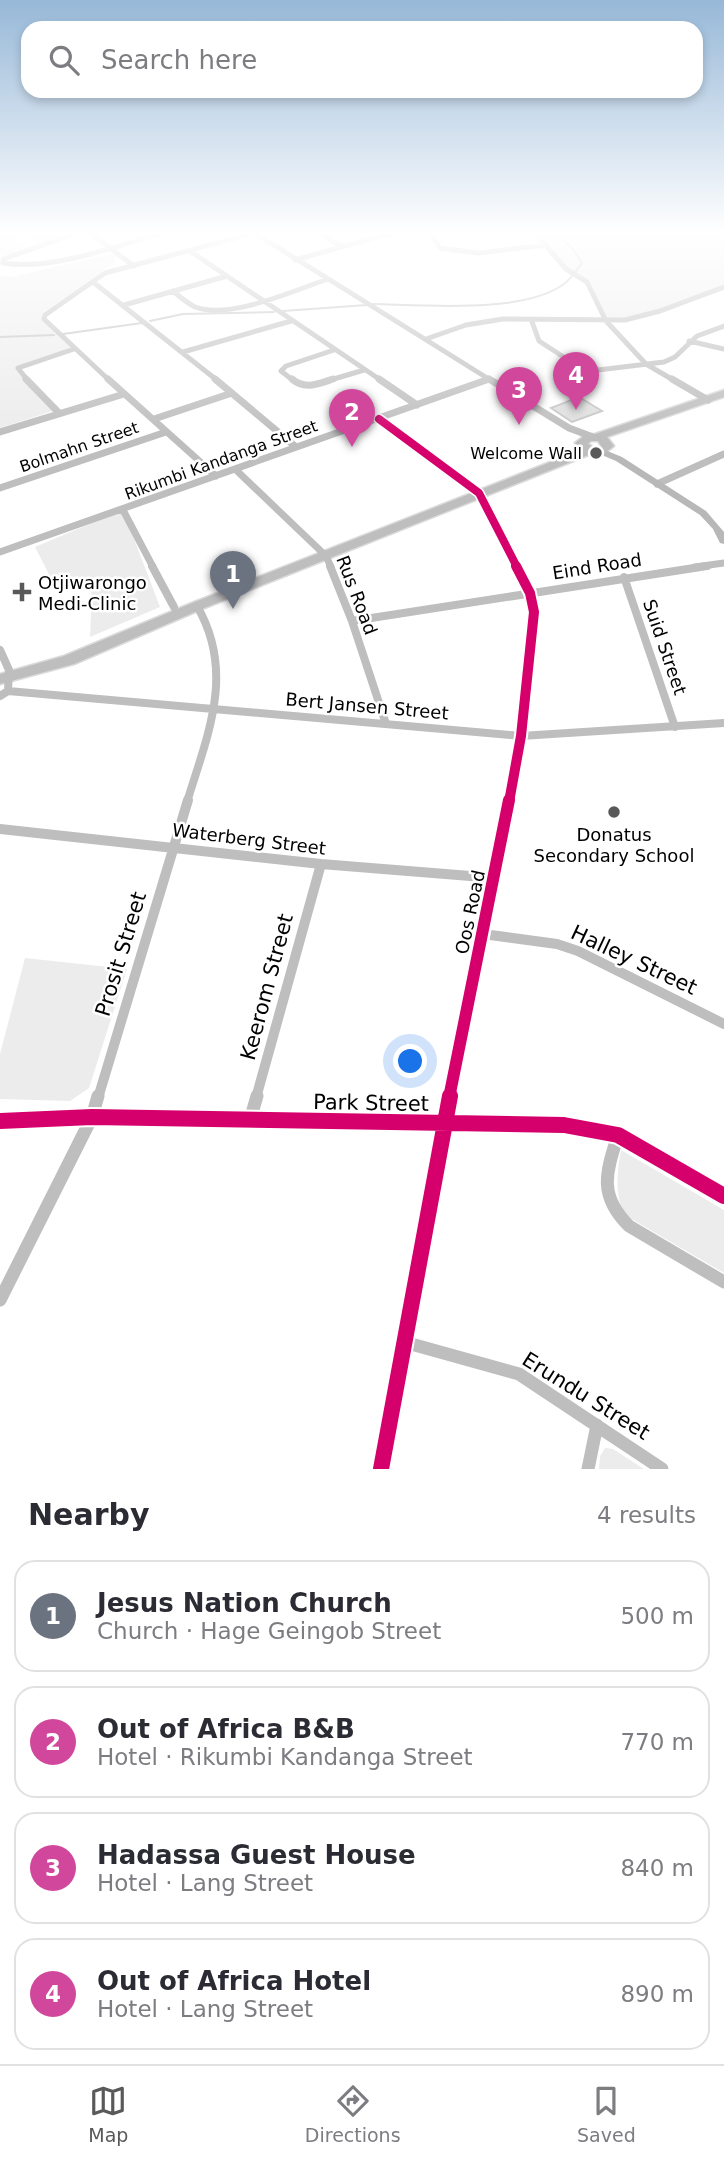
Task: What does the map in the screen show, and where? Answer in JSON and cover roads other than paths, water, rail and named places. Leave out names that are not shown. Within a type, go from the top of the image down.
[{"type":"highway","points":[[4,681],[69,660],[323,553],[724,393]]},
{"type":"highway","points":[[4,681],[174,607],[323,553]]},
{"type":"street","points":[[66,301],[45,315],[46,323],[216,476]]},
{"type":"street","points":[[118,301],[296,447]]},
{"type":"street","points":[[124,305],[140,301]]},
{"type":"street","points":[[187,301],[198,308],[208,310],[230,309],[257,301]]},
{"type":"street","points":[[264,301],[417,405]]},
{"type":"street","points":[[363,301],[708,516],[724,541]]},
{"type":"street","points":[[596,301],[606,321],[646,364],[708,400]]},
{"type":"street","points":[[426,339],[483,321],[606,321],[644,316],[687,301]]},
{"type":"street","points":[[531,319],[539,341],[576,365],[598,370],[674,358],[689,341],[724,326]]},
{"type":"street","points":[[183,352],[291,321]]},
{"type":"street","points":[[689,341],[724,349]]},
{"type":"street","points":[[58,413],[18,368],[74,349]]},
{"type":"street","points":[[334,349],[286,366],[281,371],[298,384],[312,386],[364,370]]},
{"type":"street","name":"Rikumbi Kandanga Street","points":[[0,552],[490,379]]},
{"type":"street","points":[[154,419],[232,393]]},
{"type":"street","points":[[0,432],[124,394]]},
{"type":"street","name":"Oos Road","points":[[379,419],[477,491],[530,593],[534,612],[521,736],[495,878],[444,1124],[381,1469]]},
{"type":"street","points":[[569,428],[595,444]]},
{"type":"street","name":"Bolmahn Street","points":[[0,488],[166,432]]},
{"type":"street","points":[[657,484],[724,454]]},
{"type":"street","name":"Rus Road","points":[[235,469],[323,553],[352,621],[386,724]]},
{"type":"street","points":[[123,510],[174,607]]},
{"type":"street","name":"Eind Road","points":[[352,621],[724,563]]},
{"type":"street","name":"Suid Street","points":[[624,577],[675,727]]},
{"type":"street","name":"Prosit Street","points":[[0,1300],[92,1117],[216,707],[218,678],[205,623],[197,606]]},
{"type":"street","points":[[0,650],[4,681]]},
{"type":"street","name":"Bert Jansen Street","points":[[4,681],[216,707],[521,736],[724,723]]},
{"type":"street","name":"Waterberg Street","points":[[0,829],[321,864],[495,878]]},
{"type":"street","name":"Keerom Street","points":[[250,1120],[321,864]]},
{"type":"street","name":"Halley Street","points":[[483,934],[557,944],[578,951],[724,1024]]},
{"type":"street","name":"Park Street","points":[[0,1121],[92,1117],[564,1125],[618,1135],[724,1196]]},
{"type":"street","points":[[618,1135],[606,1173],[608,1201],[617,1216],[629,1226],[724,1282]]},
{"type":"street","name":"Erundu Street","points":[[404,1342],[519,1374],[662,1469]]},
{"type":"street","points":[[588,1469],[597,1425]]},
{"type":"waterway","points":[[373,304],[472,306],[521,301]]},
{"type":"waterway","points":[[283,311],[367,305]]},
{"type":"waterway","points":[[150,321],[183,314],[274,312]]},
{"type":"waterway","points":[[63,334],[142,323]]},
{"type":"waterway","points":[[0,337],[54,335]]},
{"type":"place","name":"Out of Africa Hotel","points":[[576,410]]},
{"type":"place","name":"Hadassa Guest House","points":[[519,425]]},
{"type":"place","name":"Out of Africa B&B","points":[[352,447]]},
{"type":"place","name":"Welcome Wall","points":[[596,453]]},
{"type":"place","name":"Otjiwarongo Medi-Clinic","points":[[22,592]]},
{"type":"place","name":"Jesus Nation Church","points":[[233,609]]},
{"type":"place","name":"Donatus Secondary School","points":[[614,812]]}]
